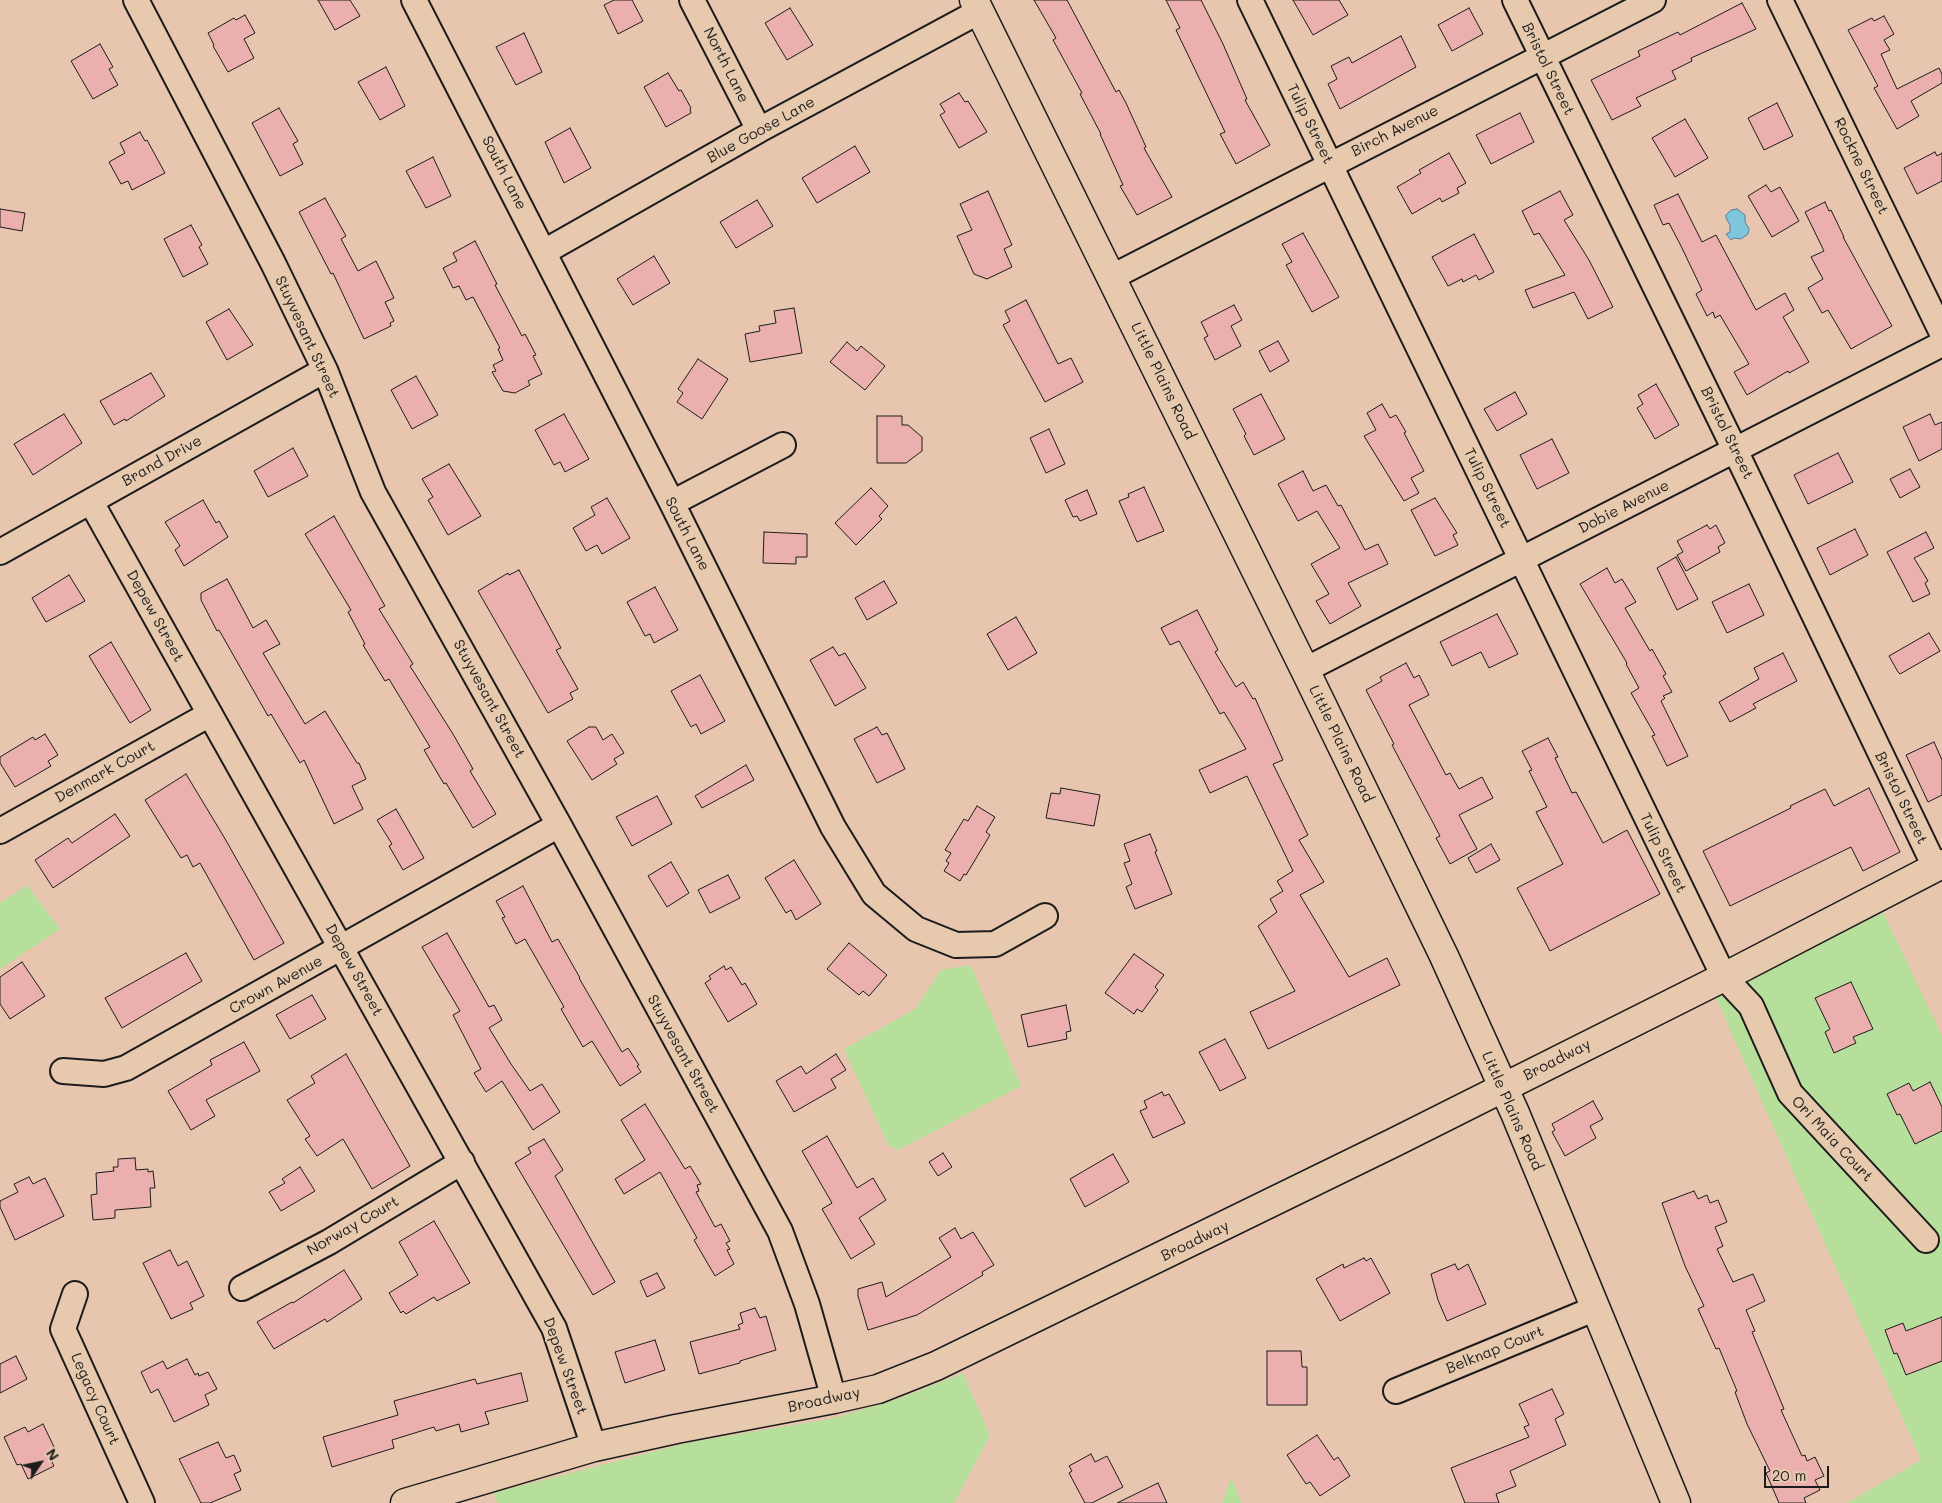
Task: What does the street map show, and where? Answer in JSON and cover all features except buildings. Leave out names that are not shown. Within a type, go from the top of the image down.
[{"type":"main road","name":"Little Plains Road","points":[[977,5],[1440,947],[1503,1087],[1676,1503]]},
{"type":"main road","name":"Broadway","points":[[405,1503],[594,1448],[676,1429],[834,1399],[878,1388],[936,1366],[1185,1246],[1724,977],[1938,866]]},
{"type":"street","name":"Stuyvesant Street","points":[[136,0],[273,263],[325,370],[373,492],[559,826],[780,1230],[807,1304],[834,1399]]},
{"type":"street","name":"South Lane","points":[[414,0],[672,503],[833,827],[874,894],[916,929],[956,945],[996,944],[1045,916]]},
{"type":"street","name":"North Lane","points":[[692,0],[759,130]]},
{"type":"street","name":"Tulip Street","points":[[1250,0],[1724,977]]},
{"type":"street","name":"Bristol Street","points":[[1515,0],[1938,866]]},
{"type":"street","name":"Birch Avenue","points":[[1112,277],[1329,164],[1653,0]]},
{"type":"street","name":"Rockne Street","points":[[1780,0],[1942,333]]},
{"type":"street","name":"Blue Goose Lane","points":[[544,252],[977,5]]},
{"type":"street","name":"Dobie Avenue","points":[[1305,670],[1942,344]]},
{"type":"street","name":"Brand Drive","points":[[0,552],[325,370]]},
{"type":"street","points":[[672,503],[783,446]]},
{"type":"street","name":"Depew Street","points":[[91,502],[554,1328],[594,1448]]},
{"type":"street","name":"Denmark Court","points":[[0,831],[210,714]]},
{"type":"street","name":"Crown Avenue","points":[[63,1071],[104,1074],[126,1068],[342,949],[559,826]]},
{"type":"street","name":"Ori Maia Court","points":[[1724,977],[1751,1006],[1790,1093],[1926,1240]]},
{"type":"street","name":"Norway Court","points":[[242,1288],[329,1242],[462,1162]]},
{"type":"street","name":"Legacy Court","points":[[75,1294],[63,1329],[142,1503]]},
{"type":"street","name":"Belknap Court","points":[[1396,1391],[1594,1309]]},
{"type":"green space","points":[[27,885],[60,929],[0,969],[0,903]]},
{"type":"green space","points":[[1883,912],[1942,1036],[1942,1503],[1847,1503],[1921,1460],[1716,998]]},
{"type":"green space","points":[[971,965],[1021,1086],[898,1150],[888,1145],[844,1049],[915,1009],[941,970]]},
{"type":"green space","points":[[963,1373],[990,1436],[954,1503],[498,1503],[493,1493],[691,1442],[830,1419],[898,1399]]},
{"type":"green space","points":[[1231,1478],[1242,1503],[1222,1503]]},
{"type":"water","points":[[1737,209],[1745,215],[1745,222],[1749,229],[1748,234],[1741,239],[1734,238],[1731,240],[1726,234],[1730,232],[1730,225],[1726,215],[1731,210]]}]
